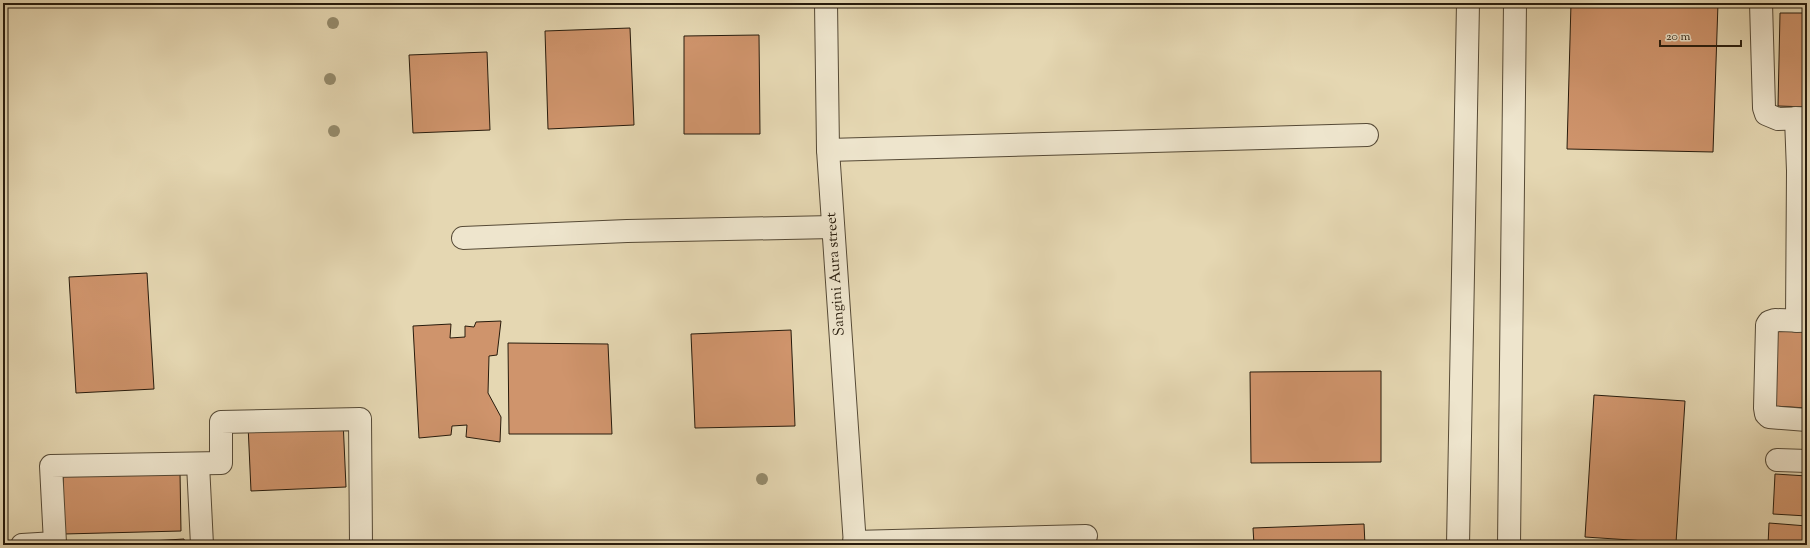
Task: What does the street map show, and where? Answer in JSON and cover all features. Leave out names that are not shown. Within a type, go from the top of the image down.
[{"type":"street","name":"Sangini Aura street","points":[[826,3],[828,150],[854,544]]},
{"type":"street","points":[[1458,545],[1468,3]]},
{"type":"street","points":[[1509,545],[1514,3]]},
{"type":"street","points":[[1761,3],[1764,108],[1766,114],[1778,119],[1802,118],[1803,171],[1802,321],[1774,320],[1767,325],[1765,408],[1766,414],[1769,417],[1807,420]]},
{"type":"street","points":[[828,150],[1367,135]]},
{"type":"street","points":[[463,238],[627,231],[833,227]]},
{"type":"street","points":[[27,545],[55,543],[51,466],[221,464],[222,422],[360,418],[361,545]]},
{"type":"street","points":[[1777,460],[1807,461]]},
{"type":"street","points":[[198,464],[202,545]]},
{"type":"street","points":[[854,544],[1086,536]]},
{"type":"building","points":[[1571,3],[1718,3],[1713,152],[1567,149]]},
{"type":"building","points":[[1780,13],[1807,13],[1807,107],[1778,106]]},
{"type":"building","points":[[630,28],[634,125],[548,129],[545,31]]},
{"type":"building","points":[[759,35],[760,134],[684,134],[684,36]]},
{"type":"building","points":[[487,52],[490,130],[413,133],[409,55]]},
{"type":"building","points":[[147,273],[154,389],[76,393],[69,277]]},
{"type":"building","points":[[501,321],[497,355],[489,356],[488,393],[501,417],[500,442],[466,437],[467,425],[452,426],[451,435],[419,438],[413,326],[451,324],[450,338],[465,337],[465,326],[474,327],[476,322]]},
{"type":"building","points":[[1777,325],[1807,326],[1807,408],[1773,406]]},
{"type":"building","points":[[791,330],[795,426],[695,428],[691,334]]},
{"type":"building","points":[[508,343],[608,344],[612,434],[509,434]]},
{"type":"building","points":[[1381,371],[1381,462],[1251,463],[1250,372]]},
{"type":"building","points":[[1594,395],[1685,401],[1676,543],[1585,537]]},
{"type":"building","points":[[343,420],[346,487],[251,491],[248,425]]},
{"type":"building","points":[[180,472],[181,531],[64,534],[63,475]]},
{"type":"building","points":[[1775,474],[1807,476],[1807,516],[1773,514]]},
{"type":"building","points":[[1769,523],[1807,526],[1807,545],[1768,545]]},
{"type":"building","points":[[1364,524],[1365,545],[1254,545],[1253,528]]},
{"type":"building","points":[[184,539],[185,545],[85,545]]}]
